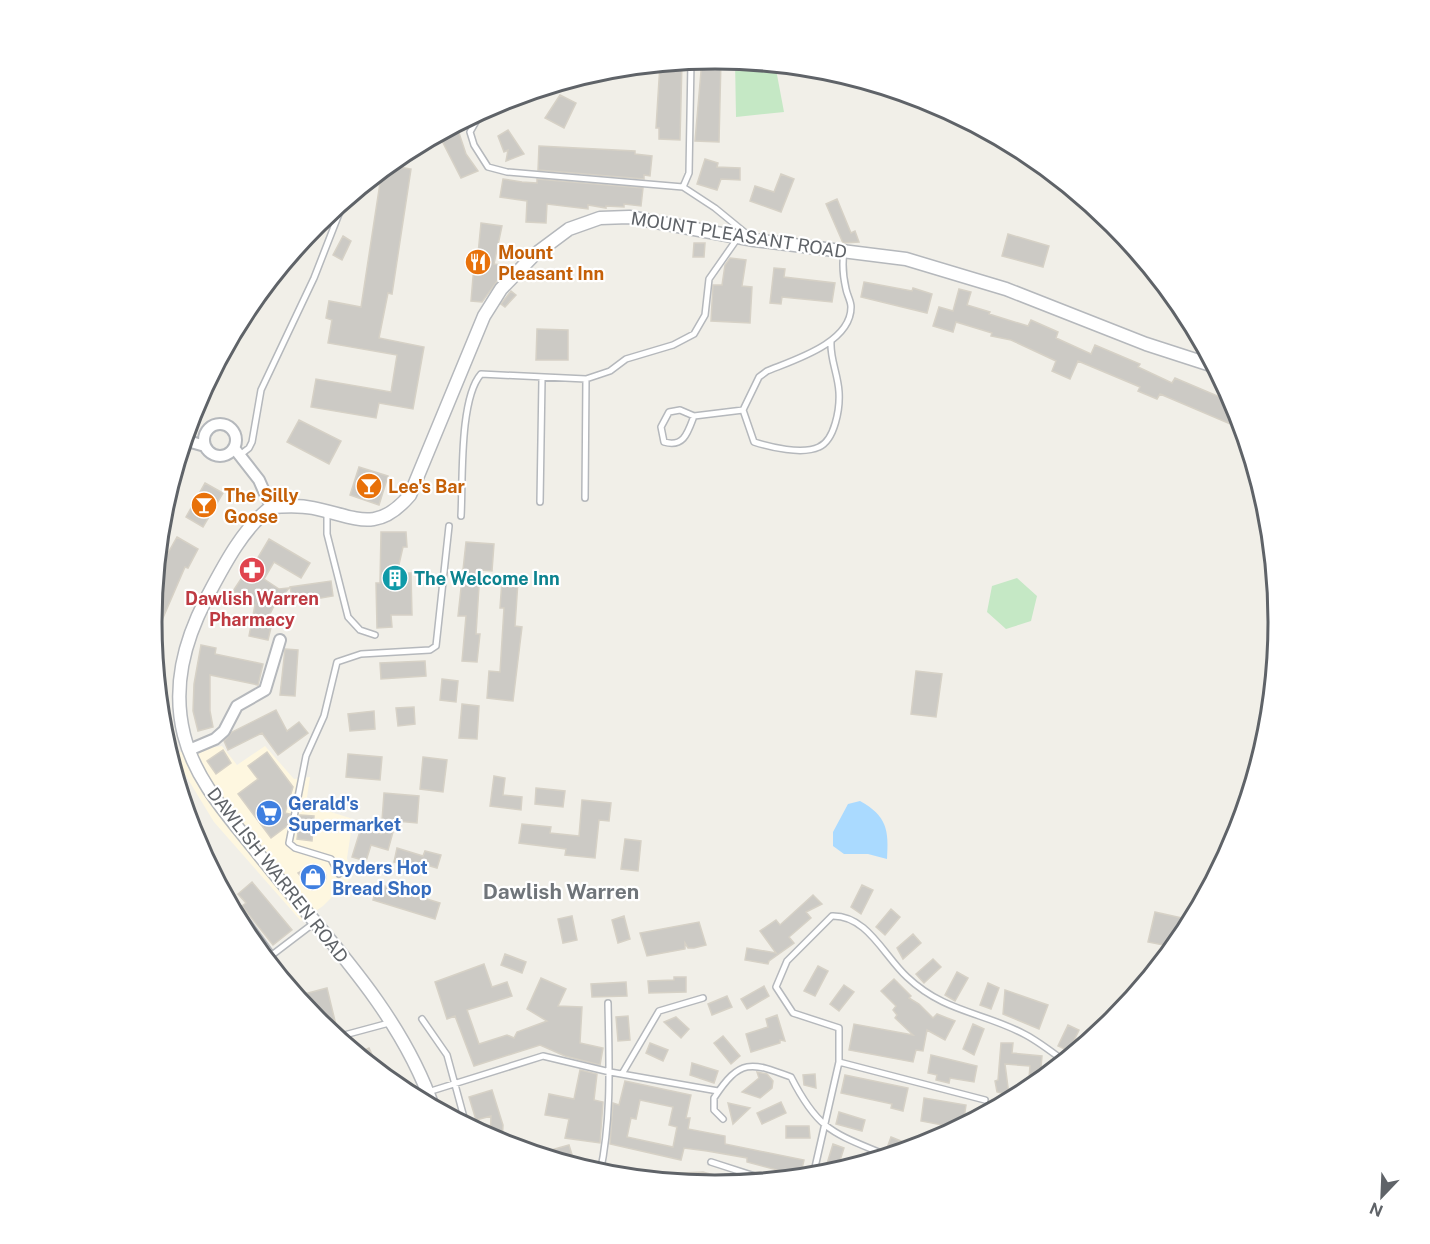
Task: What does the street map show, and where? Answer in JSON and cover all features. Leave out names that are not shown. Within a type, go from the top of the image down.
[{"type":"street","name":"MOUNT PLEASANT ROAD","points":[[271,507],[299,506],[375,520],[398,509],[410,495],[424,465],[484,316],[517,270],[569,229],[600,218],[629,217],[754,240],[906,259],[969,277],[1084,318],[1146,344],[1203,362]]},
{"type":"street","points":[[205,446],[206,432],[209,427],[221,423],[234,431],[237,452],[259,480],[271,507]]},
{"type":"street","points":[[192,442],[205,446],[218,456],[237,452]]},
{"type":"street","name":"DAWLISH WARREN ROAD","points":[[271,507],[253,524],[230,559],[213,587],[190,636],[179,685],[181,721],[189,750],[216,800],[391,1022],[429,1096]]},
{"type":"street","points":[[189,750],[215,739],[224,731],[237,706],[265,690],[280,640]]},
{"type":"lane","points":[[683,187],[689,173],[691,70]]},
{"type":"lane","points":[[475,124],[470,132],[474,145],[488,167],[507,172],[683,187],[715,208],[754,240]]},
{"type":"lane","points":[[237,452],[249,448],[252,442],[261,390],[314,278],[337,218]]},
{"type":"lane","points":[[461,516],[465,422],[476,380],[481,374],[542,379],[586,379],[610,371],[626,359],[673,345],[693,334],[705,315],[709,279],[739,237]]},
{"type":"lane","points":[[831,342],[767,370],[756,382],[743,410],[754,442],[803,450],[818,448],[827,441],[837,416],[839,393],[836,370],[830,354],[831,342],[850,315],[851,304],[842,263],[844,252]]},
{"type":"lane","points":[[540,502],[542,379]]},
{"type":"lane","points":[[585,498],[586,379]]},
{"type":"lane","points":[[694,416],[687,436],[681,442],[675,444],[664,442],[662,427],[669,412],[680,410],[694,416],[743,410]]},
{"type":"lane","points":[[327,512],[327,534],[348,617],[360,630],[375,635]]},
{"type":"lane","points":[[339,874],[331,859],[295,848],[289,843],[306,756],[324,716],[337,662],[354,655],[430,650],[436,646],[449,526]]},
{"type":"lane","points":[[815,1165],[839,1062],[839,1028],[793,1013],[776,987],[787,961],[832,916],[844,915],[865,928],[906,977],[936,1000],[1026,1035],[1057,1057]]},
{"type":"lane","points":[[273,954],[314,923]]},
{"type":"lane","points":[[622,1074],[659,1011],[703,998]]},
{"type":"lane","points":[[602,1163],[610,1072],[608,1003]]},
{"type":"lane","points":[[422,1018],[447,1055],[463,1114]]},
{"type":"lane","points":[[346,1034],[391,1022]]},
{"type":"lane","points":[[428,1092],[543,1056],[610,1072],[718,1091]]},
{"type":"lane","points":[[839,1062],[985,1100]]},
{"type":"lane","points":[[723,1119],[714,1110],[714,1098],[718,1091],[741,1068],[757,1064],[791,1077],[805,1105],[824,1127],[876,1151]]},
{"type":"lane","points":[[711,1161],[749,1174]]},
{"type":"shaded area","points":[[222,746],[237,765],[265,746],[294,779],[310,777],[306,804],[353,819],[347,858],[352,877],[323,906],[301,921],[214,822],[182,770],[178,752]]},
{"type":"green space","points":[[735,70],[777,73],[784,112],[736,117]]},
{"type":"green space","points":[[1017,578],[1037,596],[1031,621],[1006,629],[987,612],[992,586]]},
{"type":"water","points":[[860,801],[881,818],[886,832],[887,859],[868,854],[844,854],[833,846],[833,832],[848,804]]},
{"type":"building","points":[[701,69],[721,69],[719,142],[695,141]]},
{"type":"building","points":[[682,70],[680,140],[659,139],[659,128],[656,128],[659,72]]},
{"type":"building","points":[[560,95],[576,103],[564,128],[545,118]]},
{"type":"building","points":[[508,130],[524,154],[506,161],[508,150],[504,152],[498,136]]},
{"type":"building","points":[[459,132],[466,154],[478,171],[461,178],[442,141]]},
{"type":"building","points":[[539,146],[635,151],[635,154],[652,156],[650,176],[644,175],[644,179],[538,170]]},
{"type":"building","points":[[705,159],[718,163],[717,167],[740,168],[740,180],[721,179],[717,190],[697,184]]},
{"type":"building","points":[[401,167],[411,169],[392,294],[388,293],[379,338],[424,347],[413,409],[379,403],[376,418],[311,407],[316,379],[391,392],[397,355],[328,343],[332,320],[326,318],[329,301],[361,307],[380,181]]},
{"type":"building","points":[[781,174],[794,179],[781,212],[750,201],[755,186],[774,192]]},
{"type":"building","points":[[503,179],[537,183],[537,179],[643,188],[641,206],[624,204],[624,207],[606,206],[606,208],[588,205],[588,209],[547,204],[546,223],[526,222],[527,201],[500,197]]},
{"type":"building","points":[[837,199],[851,233],[855,231],[859,242],[843,243],[826,204]]},
{"type":"building","name":"Mount Pleasant Inn","points":[[481,223],[502,226],[494,264],[500,265],[503,273],[482,302],[471,301],[474,265],[471,265],[473,252],[478,254]]},
{"type":"building","points":[[1008,234],[1049,246],[1043,267],[1002,256]]},
{"type":"building","points":[[343,236],[351,241],[342,260],[333,255]]},
{"type":"building","points":[[694,243],[705,243],[704,257],[693,257]]},
{"type":"building","points":[[730,258],[746,260],[742,286],[752,287],[750,323],[711,321],[713,285],[722,285],[725,265]]},
{"type":"building","points":[[774,268],[785,269],[784,277],[835,283],[832,302],[782,297],[781,304],[770,303]]},
{"type":"building","points":[[864,282],[912,291],[913,288],[932,294],[927,313],[861,297]]},
{"type":"building","points":[[959,289],[971,292],[967,305],[1028,326],[1031,320],[1058,332],[1056,338],[1091,354],[1095,345],[1140,364],[1138,367],[1172,383],[1175,378],[1220,397],[1232,425],[1160,394],[1157,399],[1138,391],[1140,387],[1078,361],[1070,379],[1052,371],[1056,361],[1011,340],[991,336],[992,333],[956,322],[953,332],[933,326],[939,307],[953,311]]},
{"type":"building","points":[[511,291],[516,295],[505,307],[501,304]]},
{"type":"building","points":[[537,329],[568,330],[568,360],[536,360]]},
{"type":"building","points":[[299,420],[341,441],[329,464],[287,442]]},
{"type":"building","name":"Lee's Bar","points":[[359,467],[388,476],[379,505],[350,495]]},
{"type":"building","name":"The Silly Goose","points":[[205,483],[223,493],[203,527],[186,517]]},
{"type":"building","name":"The Welcome Inn","points":[[381,532],[406,532],[407,547],[403,547],[397,573],[411,573],[412,615],[391,615],[392,627],[377,628],[376,583],[380,583]]},
{"type":"building","points":[[177,537],[198,549],[188,568],[185,567],[162,620],[163,586],[166,556]]},
{"type":"building","points":[[269,539],[310,563],[301,578],[274,562],[264,579],[279,589],[289,588],[280,600],[277,600],[268,618],[273,619],[268,640],[249,636],[255,605],[233,591],[251,564],[253,566]]},
{"type":"building","points":[[466,542],[494,544],[492,571],[480,570],[476,634],[480,634],[477,662],[462,661],[466,616],[458,616]]},
{"type":"building","points":[[502,580],[518,581],[515,626],[522,627],[513,701],[487,698],[489,671],[500,672],[504,608],[500,608]]},
{"type":"building","points":[[331,581],[333,596],[293,603],[290,587]]},
{"type":"building","points":[[201,645],[216,648],[215,654],[263,664],[258,685],[210,675],[210,711],[213,727],[198,731],[193,711],[194,684]]},
{"type":"building","points":[[285,649],[298,650],[295,696],[280,695]]},
{"type":"building","points":[[425,661],[426,676],[381,679],[380,663]]},
{"type":"building","points":[[916,671],[942,674],[936,717],[911,714]]},
{"type":"building","points":[[442,679],[458,681],[456,702],[440,700]]},
{"type":"building","points":[[462,704],[479,706],[477,739],[459,738]]},
{"type":"building","points":[[414,707],[415,724],[398,726],[396,708]]},
{"type":"building","points":[[276,710],[287,731],[299,722],[308,733],[278,755],[262,733],[228,750],[224,741],[232,732]]},
{"type":"building","points":[[374,711],[375,729],[350,731],[348,714]]},
{"type":"building","points":[[223,750],[231,763],[216,774],[207,761]]},
{"type":"building","name":"Gerald's Supermarket","points":[[267,752],[293,787],[285,813],[290,814],[287,826],[271,838],[238,794],[258,779],[248,766]]},
{"type":"building","points":[[348,754],[382,757],[380,780],[346,777]]},
{"type":"building","points":[[423,757],[447,760],[443,792],[420,789]]},
{"type":"building","points":[[494,776],[505,778],[503,795],[522,797],[521,810],[490,806]]},
{"type":"building","points":[[536,788],[565,791],[563,807],[535,804]]},
{"type":"building","points":[[384,793],[419,796],[417,823],[396,821],[388,850],[371,845],[366,861],[352,857],[361,828],[381,834]]},
{"type":"building","points":[[582,800],[611,803],[609,821],[599,820],[595,858],[565,855],[566,849],[519,843],[522,824],[551,827],[550,833],[579,836]]},
{"type":"building","points":[[300,815],[314,816],[312,841],[297,839]]},
{"type":"building","points":[[625,839],[641,841],[638,871],[621,869]]},
{"type":"building","points":[[397,848],[423,856],[425,851],[441,855],[437,868],[423,864],[421,870],[394,862]]},
{"type":"building","name":"Ryders Hot Bread Shop","points":[[314,864],[326,875],[326,879],[312,890],[298,873]]},
{"type":"building","points":[[252,882],[292,930],[273,945],[242,906],[246,903],[238,894]]},
{"type":"building","points":[[378,884],[440,903],[435,919],[373,900]]},
{"type":"building","points":[[862,885],[873,890],[861,914],[851,907]]},
{"type":"building","points":[[813,895],[822,904],[806,912],[811,918],[789,937],[794,943],[768,964],[745,960],[747,948],[776,953],[760,931],[776,920],[780,925]]},
{"type":"building","points":[[891,909],[900,917],[885,935],[876,927]]},
{"type":"building","points":[[1155,912],[1182,918],[1164,945],[1148,942]]},
{"type":"building","points":[[572,916],[577,940],[563,943],[558,919]]},
{"type":"building","points":[[624,916],[630,939],[618,943],[612,920]]},
{"type":"building","points":[[699,922],[706,945],[688,948],[685,943],[685,949],[647,956],[640,933]]},
{"type":"building","points":[[913,934],[921,943],[903,959],[897,948]]},
{"type":"building","points":[[505,954],[526,962],[522,973],[501,965]]},
{"type":"building","points":[[933,959],[941,967],[924,983],[916,974]]},
{"type":"building","points":[[484,964],[492,987],[507,982],[512,996],[467,1010],[479,1044],[507,1035],[514,1038],[517,1032],[547,1021],[527,1009],[541,978],[566,989],[558,1006],[582,1007],[580,1043],[603,1048],[600,1065],[565,1056],[540,1045],[474,1066],[455,1016],[447,1019],[435,982]]},
{"type":"building","points":[[818,966],[828,971],[815,996],[804,991]]},
{"type":"building","points":[[957,972],[968,978],[955,1001],[945,995]]},
{"type":"building","points":[[674,977],[686,977],[686,992],[649,993],[648,981],[674,980]]},
{"type":"building","points":[[894,979],[911,996],[909,998],[933,1018],[937,1014],[955,1021],[945,1040],[927,1030],[923,1051],[916,1050],[913,1062],[849,1050],[854,1024],[913,1035],[895,1018],[897,1015],[893,1010],[896,1006],[881,991]]},
{"type":"building","points":[[626,982],[627,996],[592,997],[591,984]]},
{"type":"building","points":[[988,983],[999,988],[991,1009],[980,1005]]},
{"type":"building","points":[[844,985],[854,992],[839,1011],[830,1004]]},
{"type":"building","points":[[764,986],[769,996],[747,1009],[741,999]]},
{"type":"building","points":[[327,988],[336,1024],[324,1013],[305,994]]},
{"type":"building","points":[[1005,990],[1048,1005],[1039,1029],[1003,1014]]},
{"type":"building","points":[[727,996],[732,1007],[712,1015],[708,1004]]},
{"type":"building","points":[[777,1015],[785,1041],[780,1040],[780,1043],[751,1052],[746,1034],[768,1027],[766,1019]]},
{"type":"building","points":[[628,1016],[630,1040],[618,1041],[616,1017]]},
{"type":"building","points":[[676,1017],[689,1029],[681,1038],[664,1022]]},
{"type":"building","points":[[973,1024],[984,1029],[974,1055],[963,1049]]},
{"type":"building","points":[[1068,1025],[1079,1030],[1072,1044],[1066,1050],[1058,1046]]},
{"type":"building","points":[[723,1036],[740,1056],[731,1064],[714,1043]]},
{"type":"building","points":[[650,1043],[668,1050],[663,1061],[646,1053]]},
{"type":"building","points":[[1001,1043],[1013,1043],[1012,1053],[1042,1056],[1041,1069],[1029,1077],[1030,1066],[1005,1064],[1008,1090],[1003,1094],[997,1092],[995,1081],[998,1080]]},
{"type":"building","points":[[369,1048],[373,1057],[365,1050]]},
{"type":"building","points":[[931,1055],[977,1066],[974,1082],[950,1078],[949,1083],[936,1080],[937,1075],[928,1073]]},
{"type":"building","points":[[692,1063],[718,1071],[714,1083],[690,1075]]},
{"type":"building","points":[[580,1070],[597,1074],[594,1100],[603,1102],[600,1143],[565,1138],[569,1119],[545,1115],[549,1094],[574,1099]]},
{"type":"building","points":[[757,1072],[767,1074],[773,1081],[772,1088],[760,1098],[742,1092],[759,1078]]},
{"type":"building","points":[[815,1074],[816,1088],[804,1085],[803,1075]]},
{"type":"building","points":[[845,1075],[908,1088],[903,1111],[891,1108],[892,1104],[841,1093]]},
{"type":"building","points":[[625,1081],[691,1095],[686,1118],[690,1118],[688,1129],[725,1136],[725,1144],[804,1160],[802,1167],[780,1171],[747,1162],[747,1158],[684,1148],[681,1160],[610,1144],[613,1103],[619,1105]],"holes":[[[640,1100],[673,1107],[669,1125],[677,1127],[673,1147],[627,1137],[631,1118],[636,1119]]]},
{"type":"building","points":[[492,1090],[503,1125],[503,1133],[490,1127],[491,1116],[476,1120],[469,1097]]},
{"type":"building","points":[[924,1098],[966,1105],[964,1116],[944,1125],[921,1121]]},
{"type":"building","points":[[781,1102],[786,1113],[762,1124],[757,1113]]},
{"type":"building","points":[[728,1103],[750,1108],[733,1124]]},
{"type":"building","points":[[839,1112],[865,1120],[862,1131],[836,1124]]},
{"type":"building","points":[[786,1126],[809,1126],[810,1138],[786,1138]]},
{"type":"building","points":[[891,1137],[903,1142],[893,1146],[887,1148]]},
{"type":"building","points":[[833,1144],[844,1148],[840,1160],[827,1163]]},
{"type":"building","points":[[569,1145],[572,1156],[572,1156],[551,1150]]},
{"type":"building","points":[[703,1172],[713,1175],[679,1174],[673,1173]]},
{"type":"place","name":"Mount Pleasant Inn","points":[[478,262]]},
{"type":"place","name":"Lee's Bar","points":[[369,486]]},
{"type":"place","name":"The Silly Goose","points":[[204,505]]},
{"type":"place","name":"Dawlish Warren Pharmacy","points":[[252,570]]},
{"type":"place","name":"The Welcome Inn","points":[[395,578]]},
{"type":"place","name":"Gerald's Supermarket","points":[[269,813]]},
{"type":"place","name":"Ryders Hot Bread Shop","points":[[313,877]]},
{"type":"district","name":"Dawlish Warren","points":[[561,891]]}]
